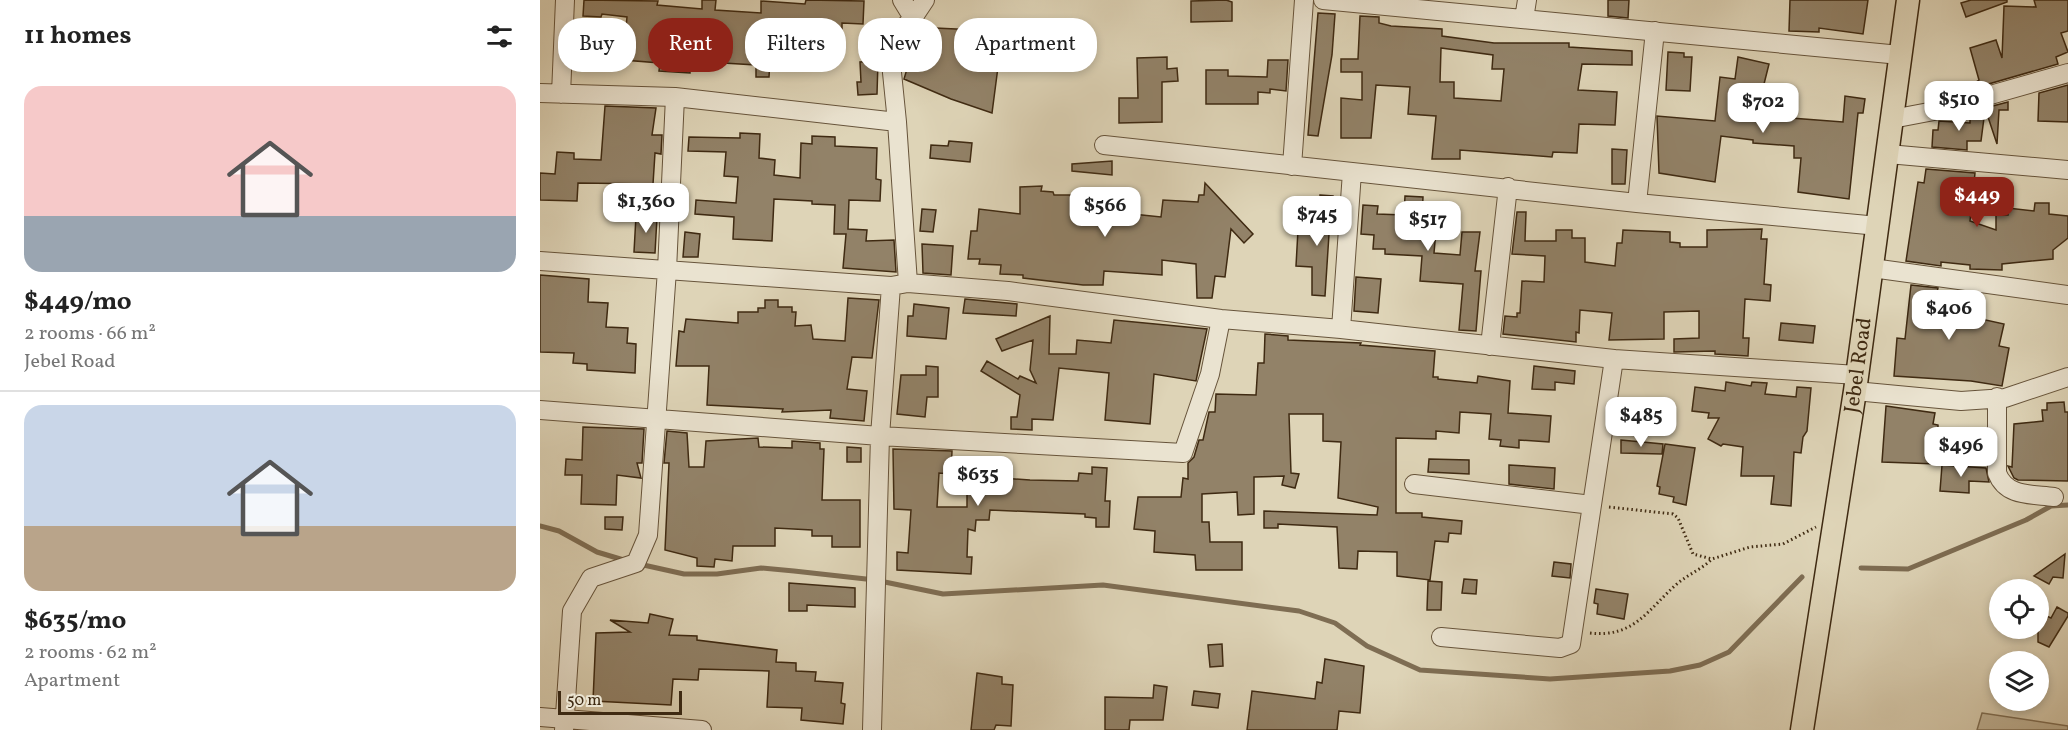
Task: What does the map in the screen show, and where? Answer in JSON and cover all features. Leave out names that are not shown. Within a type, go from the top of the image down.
[{"type":"main road","name":"Jebel Road","points":[[1802,730],[1856,383],[1900,55],[1911,1]]},
{"type":"street","points":[[561,94],[565,0]]},
{"type":"street","points":[[902,0],[913,18],[925,0]]},
{"type":"street","points":[[1292,166],[1304,0]]},
{"type":"street","points":[[1323,0],[1900,55]]},
{"type":"street","points":[[1524,19],[1527,0]]},
{"type":"street","points":[[1637,203],[1655,31]]},
{"type":"street","points":[[872,730],[880,436],[900,285],[897,122],[892,72]]},
{"type":"street","points":[[1893,119],[1934,111],[2068,73]]},
{"type":"street","points":[[540,93],[675,97],[897,122]]},
{"type":"street","points":[[564,725],[572,611],[591,578],[636,563],[648,535],[658,417],[675,97]]},
{"type":"street","points":[[1104,145],[1508,187],[1637,203],[1878,226]]},
{"type":"street","points":[[1888,154],[2068,170]]},
{"type":"street","points":[[1341,329],[1352,172]]},
{"type":"street","points":[[1490,346],[1508,187]]},
{"type":"street","points":[[540,261],[1008,291],[1221,319],[1341,329],[1856,383],[1962,401],[2005,398],[2068,377]]},
{"type":"street","points":[[1872,268],[2068,295]]},
{"type":"street","points":[[540,410],[658,417],[880,436],[1183,453],[1210,374],[1221,319]]},
{"type":"street","points":[[1441,637],[1560,648],[1571,644],[1614,359]]},
{"type":"street","points":[[1997,397],[1997,473],[2001,485],[2012,492],[2054,497]]},
{"type":"street","points":[[1414,484],[1592,505]]},
{"type":"street","points":[[540,717],[564,725],[702,730]]},
{"type":"path","points":[[1592,505],[1673,514],[1678,518],[1694,554],[1712,559]]},
{"type":"path","points":[[1573,631],[1608,635],[1635,625],[1679,583],[1712,559],[1750,547],[1791,541],[1834,516]]},
{"type":"shaded area","points":[[1982,713],[2068,726],[2068,730],[1977,730]]},
{"type":"building","points":[[584,0],[658,1],[657,5],[702,9],[702,0],[716,0],[715,10],[761,13],[761,1],[805,4],[806,0],[864,1],[863,18],[858,18],[858,24],[846,23],[846,18],[745,18],[745,64],[733,64],[733,18],[648,18],[648,62],[636,61],[636,18],[602,14],[601,17],[583,16]]},
{"type":"building","points":[[1226,0],[1232,2],[1232,21],[1191,22],[1191,1]]},
{"type":"building","points":[[1608,0],[1629,0],[1628,18],[1608,16]]},
{"type":"building","points":[[1790,0],[1868,0],[1863,34],[1819,28],[1819,32],[1789,31]]},
{"type":"building","points":[[1971,0],[2007,0],[2007,2],[1966,17],[1961,3]]},
{"type":"building","points":[[2034,0],[2068,0],[2068,31],[2061,33],[2068,52],[2056,57],[2058,64],[1978,87],[1976,82],[1979,80],[1970,48],[1996,40],[2002,58],[2004,6],[2036,7]]},
{"type":"building","points":[[1318,13],[1335,14],[1332,55],[1318,136],[1308,135]]},
{"type":"building","points":[[1360,16],[1379,17],[1379,23],[1391,26],[1442,29],[1442,36],[1494,43],[1569,43],[1569,47],[1632,51],[1632,65],[1582,64],[1578,90],[1617,92],[1615,125],[1579,124],[1577,153],[1553,152],[1552,157],[1460,150],[1460,159],[1432,159],[1436,116],[1408,114],[1410,87],[1376,85],[1371,138],[1341,138],[1341,98],[1362,100],[1362,72],[1341,72],[1341,59],[1358,59]],"holes":[[[1441,48],[1493,55],[1492,69],[1504,69],[1501,101],[1454,98],[1454,82],[1440,82]]]},
{"type":"building","points":[[942,28],[954,29],[954,72],[997,72],[992,113],[951,99],[904,79],[906,72],[942,72]]},
{"type":"building","points":[[1668,52],[1684,53],[1684,57],[1692,57],[1690,91],[1666,90]]},
{"type":"building","points":[[1167,57],[1167,69],[1177,68],[1178,81],[1162,82],[1162,122],[1119,123],[1119,98],[1138,98],[1137,58]]},
{"type":"building","points":[[1738,57],[1769,64],[1764,84],[1794,89],[1791,118],[1843,122],[1845,96],[1865,99],[1863,113],[1858,113],[1849,199],[1798,192],[1801,158],[1794,158],[1794,146],[1753,143],[1753,140],[1721,136],[1715,182],[1659,173],[1657,116],[1715,121],[1720,77],[1735,79]]},
{"type":"building","points":[[1268,60],[1288,60],[1286,91],[1270,89],[1270,93],[1258,92],[1258,104],[1206,104],[1206,70],[1228,70],[1228,76],[1267,77]]},
{"type":"building","points":[[756,72],[769,72],[769,77],[756,77]]},
{"type":"building","points":[[860,72],[878,72],[877,94],[858,95],[857,82],[861,82]]},
{"type":"building","points":[[2068,85],[2068,122],[2038,121],[2039,93]]},
{"type":"building","points":[[2008,102],[2008,110],[1999,110],[1997,144],[1985,108]]},
{"type":"building","points":[[605,106],[656,108],[652,135],[662,135],[661,154],[655,153],[653,184],[578,183],[577,201],[540,200],[540,173],[555,174],[557,152],[574,153],[574,159],[601,160]]},
{"type":"building","points":[[1985,110],[1981,141],[1967,141],[1967,150],[1932,147],[1933,130],[1938,130],[1939,121],[1970,123],[1970,112]]},
{"type":"building","points":[[740,133],[760,134],[759,158],[775,160],[774,175],[800,178],[801,143],[812,144],[812,136],[835,137],[835,146],[877,148],[876,179],[881,180],[880,201],[849,200],[848,229],[867,230],[866,241],[894,240],[896,272],[843,268],[846,234],[834,234],[835,205],[774,199],[772,241],[733,239],[734,217],[695,214],[696,200],[736,203],[738,177],[724,176],[726,152],[688,151],[689,137],[740,138]]},
{"type":"building","points":[[949,141],[972,143],[970,162],[930,158],[931,145],[948,146]]},
{"type":"building","points":[[1612,149],[1627,150],[1625,184],[1612,184]]},
{"type":"building","points":[[1112,161],[1112,175],[1072,171],[1072,164]]},
{"type":"building","points":[[1926,169],[1975,173],[1970,221],[1996,230],[1996,215],[2008,215],[2008,208],[2034,211],[2035,203],[2049,203],[2049,214],[2068,216],[2068,238],[2053,250],[2053,259],[2002,264],[2002,270],[1970,269],[1970,265],[1941,262],[1941,266],[1906,261],[1918,182],[1924,183]]},
{"type":"building","points":[[1205,183],[1253,234],[1244,243],[1231,229],[1225,277],[1215,276],[1212,298],[1197,298],[1196,264],[1162,260],[1162,275],[1104,271],[1103,285],[1083,285],[1023,278],[1023,275],[1000,274],[1001,265],[979,264],[980,259],[968,259],[971,231],[977,231],[979,209],[1020,214],[1020,187],[1042,186],[1041,191],[1053,192],[1054,195],[1073,195],[1125,202],[1123,213],[1161,217],[1163,200],[1198,202],[1199,195],[1204,195]]},
{"type":"building","points":[[1320,195],[1333,196],[1332,212],[1334,212],[1334,233],[1329,234],[1325,296],[1312,295],[1312,267],[1296,266],[1298,230],[1320,231]]},
{"type":"building","points":[[1405,196],[1423,197],[1422,218],[1437,219],[1434,253],[1460,255],[1462,232],[1480,232],[1475,271],[1481,271],[1476,331],[1459,330],[1463,284],[1420,281],[1422,256],[1385,254],[1385,249],[1373,249],[1374,235],[1361,234],[1363,205],[1378,206],[1377,214],[1404,215]]},
{"type":"building","points":[[922,209],[936,210],[933,232],[920,231]]},
{"type":"building","points":[[1517,212],[1526,212],[1525,241],[1556,241],[1556,230],[1572,230],[1572,238],[1585,238],[1585,262],[1615,266],[1617,243],[1622,243],[1623,230],[1670,232],[1670,242],[1680,243],[1680,247],[1707,247],[1707,230],[1762,229],[1761,239],[1767,239],[1764,284],[1771,285],[1770,301],[1745,299],[1743,338],[1749,338],[1748,356],[1715,354],[1715,351],[1674,352],[1674,339],[1699,338],[1699,311],[1664,312],[1664,339],[1609,340],[1612,313],[1580,310],[1579,333],[1576,332],[1576,342],[1503,334],[1505,316],[1517,317],[1517,313],[1520,313],[1522,281],[1544,282],[1545,256],[1512,254]]},
{"type":"building","points":[[636,216],[657,217],[655,253],[634,252]]},
{"type":"building","points":[[685,232],[700,234],[698,257],[683,257]]},
{"type":"building","points":[[922,244],[953,246],[951,275],[923,273]]},
{"type":"building","points":[[540,275],[589,279],[588,302],[608,303],[606,327],[628,328],[627,343],[636,344],[635,373],[587,370],[587,364],[573,363],[574,353],[540,352]]},
{"type":"building","points":[[1356,277],[1381,279],[1378,313],[1354,311]]},
{"type":"building","points":[[1911,285],[1938,288],[1937,292],[1948,293],[1947,298],[1972,300],[1971,313],[1982,314],[1981,319],[2004,324],[1999,346],[2009,348],[2002,386],[1971,381],[1894,376],[1897,338],[1905,339]]},
{"type":"building","points":[[848,298],[879,300],[872,358],[852,357],[847,389],[867,391],[864,421],[830,418],[831,410],[782,412],[783,409],[707,405],[709,366],[676,366],[679,331],[684,332],[686,319],[738,323],[738,312],[758,312],[758,308],[765,308],[765,300],[778,300],[778,307],[792,307],[792,312],[796,312],[795,326],[811,325],[813,339],[845,341]]},
{"type":"building","points":[[965,299],[1017,304],[1016,316],[963,313]]},
{"type":"building","points":[[914,304],[949,308],[946,339],[907,336],[908,316],[913,316]]},
{"type":"building","points":[[1050,316],[1049,354],[1076,354],[1077,340],[1111,343],[1114,320],[1207,329],[1196,381],[1154,374],[1150,424],[1105,420],[1109,373],[1059,368],[1053,420],[1032,419],[1032,430],[1011,429],[1011,417],[1017,417],[1020,395],[981,371],[987,361],[1018,379],[1020,376],[1036,383],[1030,370],[1033,340],[1002,351],[996,339]]},
{"type":"building","points":[[1781,323],[1815,326],[1813,343],[1779,340]]},
{"type":"building","points":[[1265,334],[1288,336],[1288,340],[1361,343],[1360,345],[1435,351],[1433,377],[1438,377],[1438,379],[1477,383],[1478,376],[1510,381],[1508,413],[1551,416],[1549,442],[1519,440],[1519,448],[1500,446],[1501,440],[1489,439],[1491,414],[1460,412],[1459,433],[1436,431],[1436,439],[1396,438],[1396,513],[1422,513],[1422,517],[1462,521],[1461,534],[1449,533],[1448,542],[1435,541],[1430,580],[1397,576],[1397,552],[1358,551],[1357,569],[1339,568],[1337,527],[1278,524],[1278,528],[1264,528],[1264,511],[1377,515],[1378,507],[1338,498],[1341,442],[1323,441],[1323,414],[1289,414],[1291,473],[1299,474],[1295,488],[1282,485],[1284,476],[1254,477],[1254,514],[1238,515],[1237,492],[1202,494],[1202,522],[1209,522],[1210,542],[1242,542],[1242,570],[1196,570],[1195,555],[1154,552],[1155,531],[1134,529],[1138,497],[1181,497],[1183,478],[1188,479],[1188,463],[1194,457],[1199,440],[1203,440],[1209,412],[1215,412],[1216,394],[1256,395],[1258,363],[1264,363]]},
{"type":"building","points":[[926,366],[938,367],[938,397],[927,397],[925,417],[897,414],[901,375],[926,375]]},
{"type":"building","points":[[1534,366],[1575,371],[1574,384],[1555,382],[1555,390],[1532,389]]},
{"type":"building","points":[[1726,382],[1751,386],[1752,382],[1767,383],[1765,394],[1796,397],[1797,387],[1811,388],[1807,431],[1803,437],[1801,453],[1794,452],[1791,506],[1771,504],[1774,476],[1741,476],[1743,447],[1723,444],[1721,446],[1708,439],[1719,418],[1708,418],[1709,413],[1692,411],[1695,387],[1725,391]]},
{"type":"building","points":[[2064,402],[2065,412],[2068,412],[2068,481],[2014,478],[2008,466],[2012,467],[2014,424],[2043,421],[2042,410],[2047,410],[2047,403]]},
{"type":"building","points":[[1886,406],[1935,413],[1933,424],[1938,425],[1937,464],[1882,462]]},
{"type":"building","points":[[583,427],[644,429],[642,463],[637,463],[641,478],[617,475],[616,505],[581,504],[582,475],[565,475],[566,459],[582,460]]},
{"type":"building","points":[[667,431],[687,433],[689,467],[704,467],[706,441],[758,438],[759,447],[792,448],[792,441],[820,443],[820,449],[824,449],[822,500],[860,500],[860,547],[832,547],[832,536],[812,536],[812,530],[775,528],[775,546],[733,546],[732,561],[715,559],[714,567],[697,566],[697,558],[665,550],[669,463],[664,463]]},
{"type":"building","points":[[1621,440],[1663,444],[1662,454],[1621,453]]},
{"type":"building","points":[[1665,444],[1695,448],[1686,505],[1673,502],[1674,497],[1659,494],[1660,487],[1657,486]]},
{"type":"building","points":[[847,447],[861,448],[861,462],[847,462]]},
{"type":"building","points":[[893,449],[952,451],[951,474],[939,473],[937,507],[967,507],[967,493],[984,493],[987,465],[1003,466],[1002,478],[1030,480],[1078,481],[1079,473],[1092,474],[1092,467],[1107,468],[1105,501],[1110,501],[1109,527],[1096,527],[1096,518],[1085,517],[1085,514],[990,510],[989,520],[976,520],[975,531],[968,529],[967,557],[972,557],[971,574],[897,570],[897,552],[908,553],[911,510],[894,509]]},
{"type":"building","points":[[1429,459],[1469,460],[1469,474],[1428,472]]},
{"type":"building","points":[[1509,465],[1555,468],[1554,489],[1509,484]]},
{"type":"building","points":[[1942,465],[1986,468],[1989,482],[1969,481],[1969,493],[1940,491]]},
{"type":"building","points":[[605,517],[623,517],[622,530],[605,529]]},
{"type":"building","points":[[2065,554],[2063,578],[2053,577],[2049,584],[2049,579],[2040,579],[2034,576]]},
{"type":"building","points":[[1554,562],[1571,564],[1570,578],[1552,576]]},
{"type":"building","points":[[1464,579],[1477,580],[1476,594],[1462,593]]},
{"type":"building","points":[[1428,581],[1442,582],[1441,610],[1427,610]]},
{"type":"building","points":[[789,583],[855,588],[855,607],[807,605],[807,611],[789,611]]},
{"type":"building","points":[[1596,589],[1628,594],[1624,619],[1597,614],[1598,604],[1594,603]]},
{"type":"building","points":[[2057,607],[2068,613],[2049,647],[2038,642],[2038,639],[2049,639],[2049,617],[2051,618]]},
{"type":"building","points":[[650,614],[673,619],[669,635],[697,636],[697,640],[777,650],[776,662],[796,663],[796,671],[816,672],[815,681],[843,683],[841,703],[845,704],[843,724],[801,720],[802,708],[767,707],[769,671],[699,669],[698,680],[673,679],[671,705],[593,701],[596,633],[630,632],[610,620],[648,623]]},
{"type":"building","points":[[1222,644],[1223,666],[1210,667],[1208,645]]},
{"type":"building","points":[[1325,659],[1364,666],[1360,713],[1339,711],[1337,730],[1247,730],[1252,691],[1315,699],[1317,682],[1322,683]]},
{"type":"building","points":[[977,673],[1002,677],[1002,684],[1013,685],[1011,726],[996,725],[994,730],[971,730]]},
{"type":"building","points":[[1154,685],[1167,687],[1163,720],[1130,720],[1129,730],[1105,730],[1105,697],[1153,698]]},
{"type":"building","points":[[1194,691],[1220,694],[1218,708],[1192,705]]},
{"type":"waterway","points":[[1861,568],[1908,569],[2026,520],[2051,506],[2068,505]]},
{"type":"waterway","points":[[540,526],[559,531],[597,552],[627,561]]},
{"type":"waterway","points":[[639,564],[684,574],[717,574],[761,568],[794,571],[875,580],[943,594],[1103,585],[1299,611],[1335,623],[1367,646],[1420,670],[1550,679],[1670,671],[1700,665],[1729,652],[1802,577]]}]
